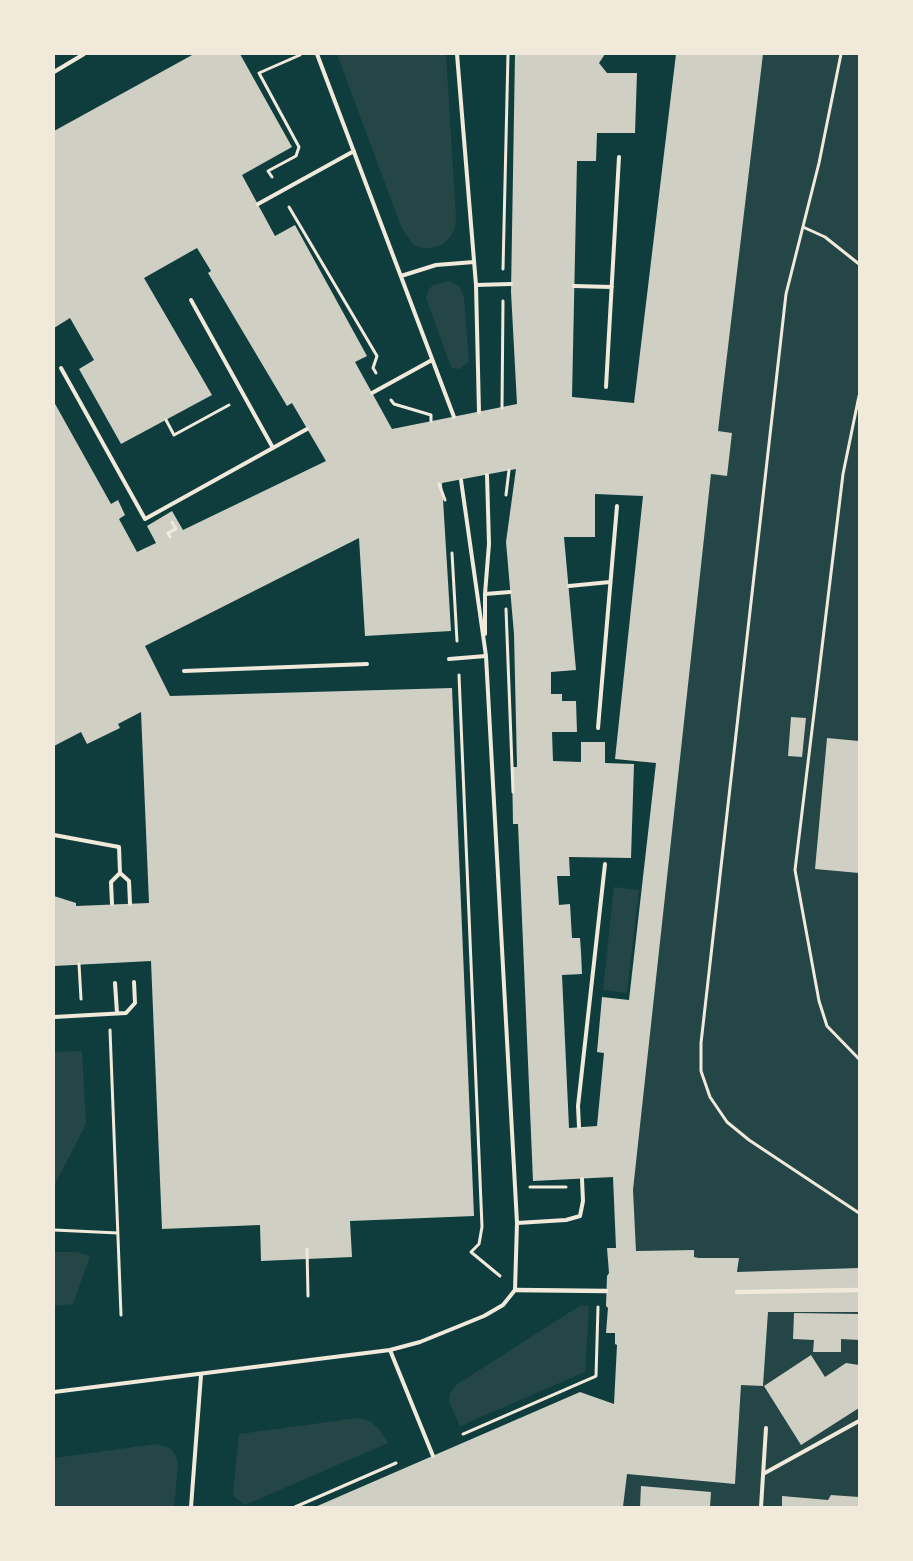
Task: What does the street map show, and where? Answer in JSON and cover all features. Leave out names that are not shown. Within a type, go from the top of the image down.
[{"type":"street","points":[[515,1290],[606,1291]]},
{"type":"street","points":[[737,1292],[859,1290]]},
{"type":"lane","points":[[54,72],[84,54]]},
{"type":"lane","points":[[317,54],[454,417]]},
{"type":"lane","points":[[457,54],[476,285],[479,412]]},
{"type":"lane","points":[[258,204],[354,151]]},
{"type":"lane","points":[[606,387],[619,156]]},
{"type":"lane","points":[[400,276],[436,265],[474,262]]},
{"type":"lane","points":[[476,285],[511,284]]},
{"type":"lane","points":[[574,286],[612,287]]},
{"type":"lane","points":[[191,300],[274,448]]},
{"type":"lane","points":[[372,393],[432,360]]},
{"type":"lane","points":[[61,368],[145,518],[307,429]]},
{"type":"lane","points":[[485,649],[485,594],[489,544],[487,474]]},
{"type":"lane","points":[[54,1392],[390,1350],[420,1342],[484,1316],[503,1305],[515,1290],[517,1223],[486,656],[461,480]]},
{"type":"lane","points":[[598,728],[617,506]]},
{"type":"lane","points":[[569,586],[610,582]]},
{"type":"lane","points":[[485,594],[510,592]]},
{"type":"lane","points":[[449,659],[486,656]]},
{"type":"lane","points":[[184,671],[367,664]]},
{"type":"lane","points":[[54,835],[118,847],[120,873],[130,881],[130,904]]},
{"type":"lane","points":[[579,1127],[578,1106],[605,864]]},
{"type":"lane","points":[[112,904],[111,882],[120,873]]},
{"type":"lane","points":[[54,1016],[126,1013],[135,1003],[134,982]]},
{"type":"lane","points":[[116,983],[117,1013]]},
{"type":"lane","points":[[517,1223],[574,1219],[580,1216],[582,1209],[582,1179]]},
{"type":"lane","points":[[390,1350],[433,1456]]},
{"type":"lane","points":[[191,1507],[201,1375]]},
{"type":"lane","points":[[763,1474],[859,1421]]},
{"type":"lane","points":[[761,1507],[766,1428]]},
{"type":"path","points":[[302,54],[259,73],[298,147],[296,156],[268,171],[377,356],[373,368],[394,404],[431,415],[431,421]]},
{"type":"path","points":[[502,408],[508,54]]},
{"type":"path","points":[[841,54],[819,163],[786,294],[701,1044],[701,1071],[710,1097],[727,1122],[748,1140],[859,1213]]},
{"type":"path","points":[[803,227],[826,237],[859,264]]},
{"type":"path","points":[[166,420],[174,435],[245,396]]},
{"type":"path","points":[[859,396],[843,474],[794,870],[819,1002],[827,1026],[859,1059]]},
{"type":"path","points":[[506,498],[509,470]]},
{"type":"path","points":[[439,484],[447,506]]},
{"type":"path","points":[[170,537],[168,533],[176,529],[174,526]]},
{"type":"path","points":[[452,551],[482,1228],[479,1244],[471,1252],[515,1290]]},
{"type":"path","points":[[504,592],[508,635],[513,799]]},
{"type":"path","points":[[80,964],[80,984]]},
{"type":"path","points":[[110,1014],[121,1315]]},
{"type":"path","points":[[528,1182],[533,1188],[582,1187]]},
{"type":"path","points":[[54,1230],[118,1233]]},
{"type":"path","points":[[307,1248],[308,1296]]},
{"type":"path","points":[[463,1434],[596,1376],[598,1306]]},
{"type":"path","points":[[295,1507],[396,1463]]},
{"type":"shaded area","points":[[337,54],[446,54],[456,217],[455,227],[451,236],[443,244],[432,248],[421,248],[413,244],[402,229]]},
{"type":"shaded area","points":[[763,54],[859,54],[859,1507],[623,1507],[627,1474],[735,1483],[741,1385],[763,1385],[768,1312],[737,1312],[739,1258],[699,1258],[694,1257],[694,1250],[636,1251],[633,1190],[711,474],[727,476],[732,433],[718,431]]},
{"type":"shaded area","points":[[450,281],[460,287],[464,298],[469,361],[460,369],[452,368],[450,364],[426,298],[429,289],[433,285]]},
{"type":"shaded area","points":[[614,887],[639,890],[627,993],[603,990]]},
{"type":"shaded area","points":[[82,1051],[86,1124],[54,1186],[54,1052]]},
{"type":"shaded area","points":[[54,1252],[77,1252],[90,1256],[73,1304],[54,1306]]},
{"type":"shaded area","points":[[581,1305],[589,1306],[585,1372],[460,1426],[449,1401],[450,1393],[456,1385]]},
{"type":"shaded area","points":[[358,1418],[370,1421],[380,1430],[388,1443],[245,1505],[233,1496],[239,1434]]},
{"type":"shaded area","points":[[156,1444],[170,1448],[176,1456],[178,1464],[174,1507],[54,1507],[54,1458]]},
{"type":"building","points":[[194,54],[240,54],[292,147],[242,175],[275,236],[295,225],[367,356],[355,362],[392,429],[517,404],[511,292],[515,54],[605,54],[599,63],[607,73],[637,73],[635,133],[597,133],[596,161],[577,161],[572,397],[634,403],[676,54],[763,54],[718,431],[732,433],[727,476],[711,474],[633,1190],[636,1251],[694,1250],[694,1257],[699,1258],[739,1258],[737,1272],[859,1268],[859,1312],[768,1312],[763,1386],[741,1385],[735,1484],[627,1474],[623,1507],[315,1507],[580,1392],[614,1404],[617,1345],[615,1344],[615,1333],[606,1333],[608,1308],[606,1306],[607,1276],[609,1273],[607,1248],[616,1248],[613,1177],[533,1181],[518,824],[513,824],[512,767],[517,767],[514,634],[506,542],[516,469],[442,483],[451,631],[365,636],[359,538],[145,646],[170,696],[452,688],[474,1216],[350,1221],[352,1257],[261,1261],[260,1225],[162,1229],[151,961],[54,966],[54,896],[76,903],[76,906],[149,903],[141,712],[118,724],[120,728],[87,744],[81,732],[54,746],[54,402],[111,504],[118,500],[125,515],[119,519],[137,552],[156,543],[147,526],[172,511],[183,530],[326,461],[292,403],[287,406],[208,273],[211,271],[197,248],[144,278],[212,395],[121,444],[79,369],[94,360],[70,318],[54,328],[54,131]],"holes":[[[595,494],[643,496],[615,759],[656,763],[629,1000],[602,997],[597,1052],[604,1053],[597,1126],[569,1128],[562,975],[582,974],[581,952],[580,938],[572,938],[570,904],[559,905],[557,876],[570,876],[569,857],[631,858],[634,764],[605,763],[605,742],[581,742],[581,762],[553,761],[552,732],[577,732],[576,701],[562,701],[562,694],[551,694],[551,672],[576,670],[564,537],[595,537]]]},
{"type":"building","points":[[791,717],[806,718],[802,757],[788,756]]},
{"type":"building","points":[[827,738],[859,741],[859,873],[815,869]]},
{"type":"building","points":[[794,1313],[859,1314],[859,1340],[841,1339],[841,1352],[813,1352],[814,1340],[793,1339]]},
{"type":"building","points":[[811,1355],[825,1377],[846,1363],[859,1365],[859,1408],[801,1445],[764,1386]]},
{"type":"building","points":[[641,1486],[711,1492],[710,1507],[640,1507]]},
{"type":"building","points":[[831,1495],[859,1497],[859,1507],[782,1507],[782,1496],[828,1500]]}]
